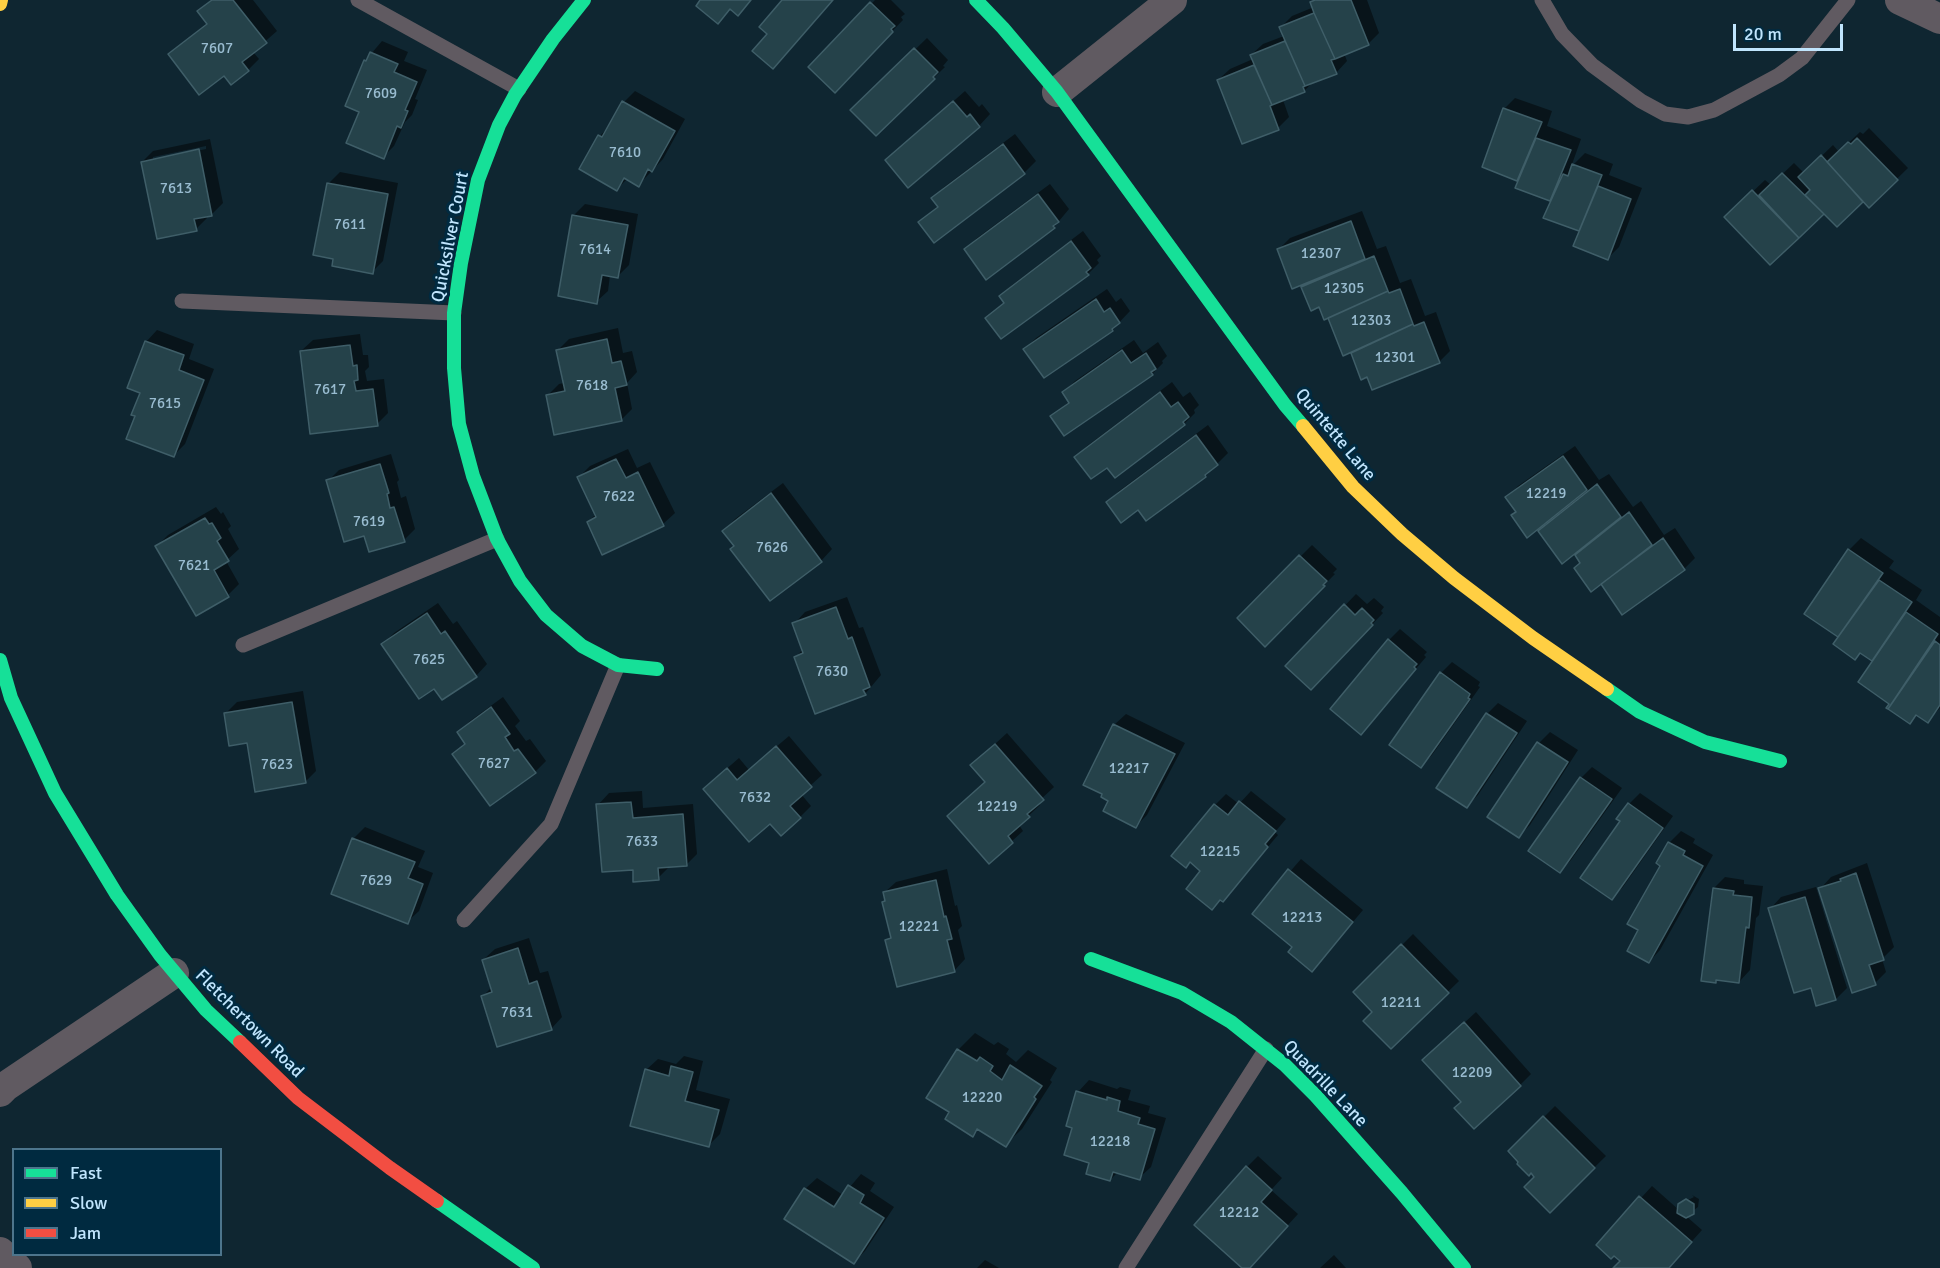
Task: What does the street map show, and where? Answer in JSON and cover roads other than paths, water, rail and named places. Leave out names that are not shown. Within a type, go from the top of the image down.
[{"type":"street","name":"Quicksilver Court","points":[[584,0],[553,39],[519,89],[499,125],[478,180],[461,263],[454,314],[454,368],[459,424],[473,476],[497,539],[520,581],[546,615],[582,646],[618,665],[657,669]]},
{"type":"street","name":"Quintette Lane","points":[[976,0],[1057,92],[1285,405],[1353,486],[1402,534],[1454,578],[1533,638],[1640,712],[1705,742],[1780,760]]},
{"type":"street","points":[[1057,92],[1172,0]]},
{"type":"street","points":[[1900,0],[1940,19]]},
{"type":"street","name":"Fletchertown Road","points":[[0,660],[6,700],[55,793],[117,896],[174,973],[206,1010],[298,1098],[390,1168],[533,1268]]},
{"type":"street","name":"Quadrille Lane","points":[[1091,959],[1182,993],[1231,1022],[1266,1049],[1316,1096],[1402,1193],[1464,1268]]},
{"type":"street","points":[[0,1092],[174,973]]},
{"type":"street","points":[[0,1252],[17,1268]]},
{"type":"lane","points":[[358,0],[519,89]]},
{"type":"lane","points":[[1542,0],[1562,34],[1592,65],[1641,101],[1665,114],[1688,117],[1714,110],[1779,75],[1802,58],[1848,0]]},
{"type":"lane","points":[[182,301],[454,314]]},
{"type":"lane","points":[[243,645],[497,539]]},
{"type":"lane","points":[[464,920],[551,824],[618,665]]},
{"type":"lane","points":[[1126,1268],[1266,1049]]}]
